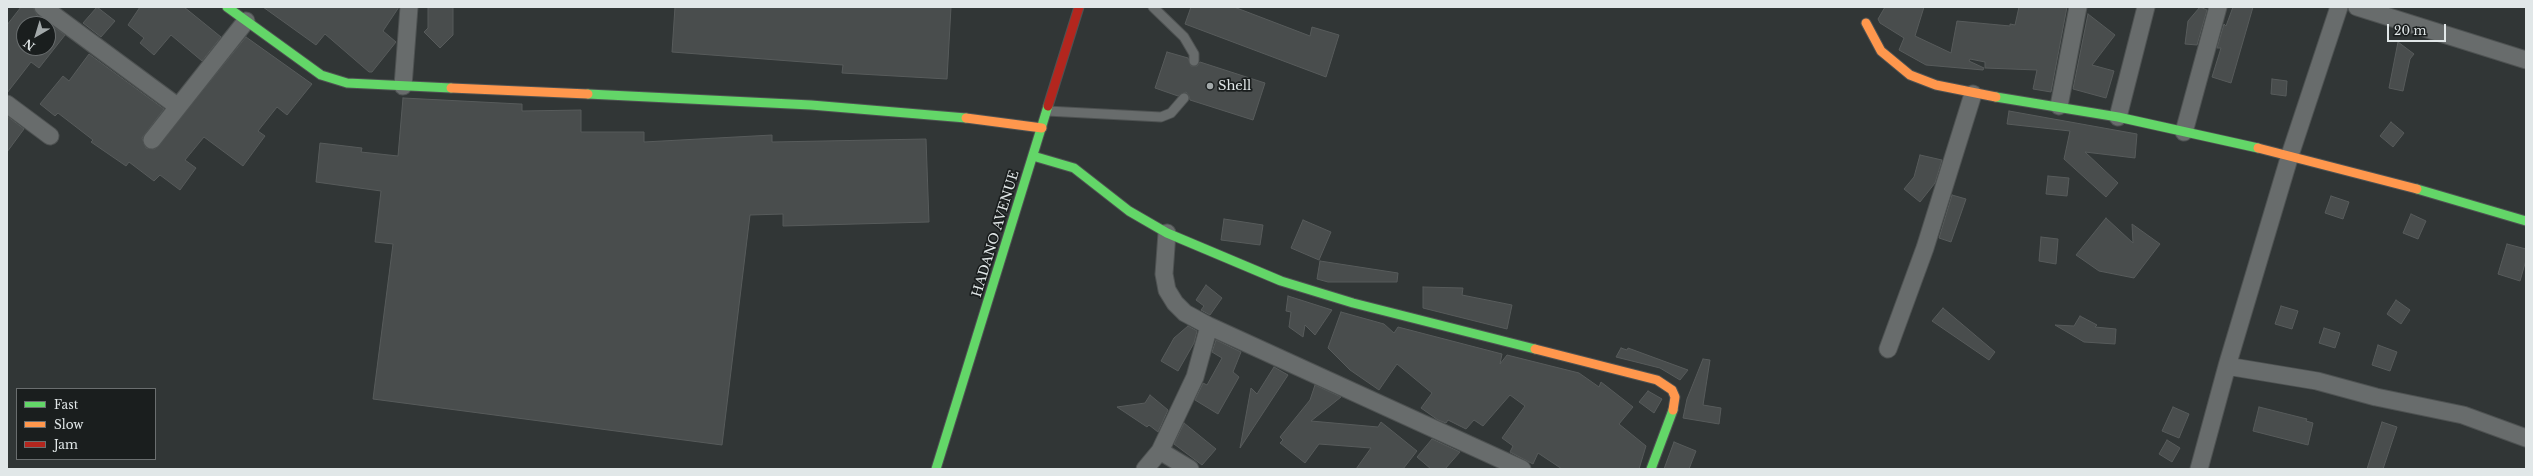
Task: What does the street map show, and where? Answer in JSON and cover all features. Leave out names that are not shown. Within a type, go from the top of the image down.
[{"type":"street","points":[[43,7],[177,106]]},
{"type":"street","points":[[227,7],[328,78],[347,83],[811,105],[969,118],[1042,128]]},
{"type":"street","points":[[403,86],[409,7]]},
{"type":"street","name":"HADANO AVENUE","points":[[936,469],[1079,7]]},
{"type":"street","points":[[2059,106],[2078,7]]},
{"type":"street","points":[[2118,117],[2146,7]]},
{"type":"street","points":[[2184,132],[2218,7]]},
{"type":"street","points":[[2199,469],[2227,366],[2290,155],[2339,7]]},
{"type":"street","points":[[2356,7],[2526,60]]},
{"type":"street","points":[[152,140],[177,106],[246,21]]},
{"type":"street","points":[[1866,23],[1881,51],[1905,71],[1936,85],[1973,94],[2059,106],[2118,117],[2290,155],[2381,178],[2526,221]]},
{"type":"street","points":[[1888,349],[1925,248],[1973,94]]},
{"type":"street","points":[[7,104],[50,136]]},
{"type":"street","points":[[1033,156],[1074,168],[1129,211],[1167,233],[1281,281],[1353,303],[1657,380],[1672,390],[1675,397],[1674,408],[1651,469]]},
{"type":"street","points":[[1167,233],[1164,274],[1167,290],[1175,303],[1185,313],[1209,326],[1522,469]]},
{"type":"street","points":[[1146,469],[1160,451],[1195,377],[1209,326]]},
{"type":"street","points":[[2227,366],[2317,381],[2383,399],[2444,410],[2470,417],[2526,438]]},
{"type":"street","points":[[1160,451],[1190,469]]},
{"type":"lane","points":[[1153,7],[1184,37],[1194,54],[1194,60]]},
{"type":"lane","points":[[1047,111],[1161,117],[1171,113],[1184,98]]},
{"type":"building","points":[[21,7],[33,7],[38,16],[16,16],[16,56],[48,56],[39,68],[31,62],[7,93],[7,25]]},
{"type":"building","points":[[97,7],[115,21],[101,37],[83,23]]},
{"type":"building","points":[[140,7],[184,7],[221,37],[202,61],[171,35],[154,55],[140,43],[144,38],[128,25]]},
{"type":"building","points":[[263,7],[399,7],[383,31],[396,42],[372,72],[369,72],[325,34],[316,45]]},
{"type":"building","points":[[428,7],[453,7],[453,35],[440,48],[424,32],[428,28]]},
{"type":"building","points":[[675,7],[951,7],[947,79],[842,73],[843,65],[672,52]]},
{"type":"building","points":[[1191,7],[1234,7],[1310,36],[1312,27],[1339,35],[1326,77],[1185,24]]},
{"type":"building","points":[[1885,7],[1924,7],[1915,36],[1951,53],[1957,21],[2010,26],[2010,24],[2015,25],[2019,7],[2067,7],[2051,92],[2033,89],[2037,70],[1985,68],[1985,62],[1970,59],[1969,61],[1984,68],[1983,70],[1926,65],[1899,50],[1904,38],[1880,23],[1878,19]]},
{"type":"building","points":[[2200,7],[2207,10],[2197,45],[2185,44],[2188,21]]},
{"type":"building","points":[[2233,7],[2253,7],[2231,83],[2212,77],[2221,48],[2217,48],[2224,24],[2226,26]]},
{"type":"building","points":[[2088,14],[2115,35],[2092,65],[2114,71],[2106,98],[2073,89]]},
{"type":"building","points":[[56,29],[65,35],[56,46]]},
{"type":"building","points":[[246,37],[312,84],[287,115],[277,107],[258,131],[265,136],[243,166],[204,137],[185,160],[196,168],[180,190],[160,175],[154,181],[129,162],[126,166],[91,142],[93,140],[58,113],[55,116],[40,104],[63,76],[69,81],[89,54],[164,109],[142,138],[146,148],[155,149]]},
{"type":"building","points":[[2398,42],[2414,54],[2410,59],[2403,91],[2389,88]]},
{"type":"building","name":"Shell","points":[[1167,52],[1188,58],[1191,66],[1197,66],[1200,62],[1265,83],[1253,120],[1190,100],[1186,92],[1178,96],[1155,88]]},
{"type":"building","points":[[2272,79],[2287,81],[2286,96],[2271,94]]},
{"type":"building","points":[[403,98],[522,104],[522,111],[581,110],[581,132],[644,132],[644,142],[772,135],[772,142],[926,139],[929,222],[783,226],[783,214],[750,215],[722,445],[373,399],[393,244],[375,242],[381,191],[316,182],[320,143],[362,148],[361,152],[398,156]]},
{"type":"building","points":[[2009,111],[2137,134],[2135,158],[2085,152],[2118,183],[2106,197],[2064,159],[2070,131],[2007,124]]},
{"type":"building","points":[[7,116],[24,129],[7,152]]},
{"type":"building","points":[[2391,122],[2404,133],[2393,147],[2380,136]]},
{"type":"building","points":[[1920,155],[1942,160],[1935,183],[1920,202],[1904,189],[1914,177]]},
{"type":"building","points":[[2048,176],[2069,178],[2067,196],[2046,194]]},
{"type":"building","points":[[1952,195],[1966,199],[1951,242],[1939,238]]},
{"type":"building","points":[[2331,196],[2349,202],[2343,219],[2325,213]]},
{"type":"building","points":[[2411,214],[2426,221],[2418,239],[2403,233]]},
{"type":"building","points":[[2106,218],[2133,243],[2132,224],[2160,244],[2134,278],[2099,271],[2076,255]]},
{"type":"building","points":[[1224,219],[1263,225],[1260,245],[1221,240]]},
{"type":"building","points":[[1303,220],[1331,232],[1319,260],[1291,248]]},
{"type":"building","points":[[2041,237],[2058,239],[2056,264],[2039,261]]},
{"type":"building","points":[[2507,244],[2526,249],[2526,260],[2520,281],[2498,274]]},
{"type":"building","points":[[1320,261],[1398,273],[1397,282],[1328,282],[1317,279]]},
{"type":"building","points":[[1206,285],[1222,298],[1210,315],[1201,310],[1204,306],[1196,300]]},
{"type":"building","points":[[1423,287],[1463,288],[1462,295],[1512,305],[1507,329],[1423,308]]},
{"type":"building","points":[[1288,296],[1332,310],[1315,335],[1305,325],[1303,337],[1289,327],[1291,312],[1286,311]]},
{"type":"building","points":[[2396,300],[2410,310],[2401,324],[2387,314]]},
{"type":"building","points":[[2281,306],[2298,311],[2292,329],[2275,324]]},
{"type":"building","points":[[1943,308],[1995,352],[1989,360],[1932,321]]},
{"type":"building","points":[[1341,312],[1384,324],[1394,333],[1398,327],[1502,354],[1500,364],[1507,355],[1579,373],[1599,387],[1601,382],[1633,407],[1619,424],[1646,446],[1639,469],[1562,469],[1538,453],[1533,464],[1510,452],[1513,446],[1502,438],[1525,406],[1510,395],[1483,426],[1474,420],[1466,429],[1448,420],[1446,423],[1438,420],[1421,408],[1432,393],[1397,364],[1379,390],[1350,370],[1328,348]]},
{"type":"building","points":[[2080,316],[2097,325],[2095,327],[2116,329],[2115,344],[2084,342],[2055,325],[2074,326]]},
{"type":"building","points":[[1188,326],[1197,331],[1194,343],[1178,371],[1161,361],[1174,338]]},
{"type":"building","points":[[2324,328],[2340,333],[2335,348],[2319,343]]},
{"type":"building","points":[[1216,340],[1241,352],[1233,372],[1239,377],[1218,414],[1195,400],[1203,383],[1207,385],[1222,358],[1212,352]]},
{"type":"building","points":[[2378,345],[2397,352],[2390,371],[2372,365]]},
{"type":"building","points":[[1621,348],[1627,350],[1628,348],[1688,370],[1680,380],[1660,368],[1616,357]]},
{"type":"building","points":[[1703,359],[1710,360],[1703,405],[1721,408],[1719,424],[1683,418],[1687,399]]},
{"type":"building","points":[[1274,367],[1288,375],[1240,448],[1251,388],[1257,394]]},
{"type":"building","points":[[1315,385],[1341,397],[1311,421],[1378,427],[1381,422],[1417,451],[1403,469],[1356,469],[1371,448],[1319,444],[1305,463],[1280,443],[1283,440],[1280,437],[1310,400]]},
{"type":"building","points":[[1648,391],[1662,399],[1654,413],[1639,402]]},
{"type":"building","points":[[1150,395],[1168,410],[1158,432],[1149,425],[1147,427],[1117,407],[1145,403]]},
{"type":"building","points":[[2173,407],[2189,414],[2179,438],[2162,431]]},
{"type":"building","points":[[2259,407],[2307,419],[2306,421],[2313,423],[2308,445],[2253,431]]},
{"type":"building","points":[[2382,422],[2397,427],[2383,469],[2367,469]]},
{"type":"building","points":[[1184,423],[1216,449],[1202,465],[1174,444]]},
{"type":"building","points":[[1432,439],[1460,452],[1445,469],[1431,469],[1417,457]]},
{"type":"building","points":[[2167,440],[2180,448],[2172,462],[2159,454]]},
{"type":"building","points":[[1674,442],[1696,451],[1689,469],[1664,469]]},
{"type":"traffic: fast","points":[[227,7],[321,75],[347,83],[451,88]]},
{"type":"traffic: fast","points":[[588,94],[811,105],[966,118]]},
{"type":"traffic: fast","points":[[1996,97],[2118,117],[2258,148]]},
{"type":"traffic: fast","points":[[936,469],[1048,106]]},
{"type":"traffic: fast","points":[[1033,156],[1074,168],[1129,211],[1167,233],[1281,281],[1353,303],[1535,349]]},
{"type":"traffic: fast","points":[[2417,189],[2526,221]]},
{"type":"traffic: fast","points":[[1651,469],[1673,410]]},
{"type":"traffic: slow","points":[[1866,23],[1881,51],[1910,75],[1936,85],[1996,97]]},
{"type":"traffic: slow","points":[[451,88],[588,94]]},
{"type":"traffic: slow","points":[[966,118],[1042,128]]},
{"type":"traffic: slow","points":[[2258,148],[2417,189]]},
{"type":"traffic: slow","points":[[1535,349],[1657,380],[1672,390],[1675,397],[1673,410]]},
{"type":"traffic: jam","points":[[1048,106],[1079,7]]},
{"type":"place","name":"Shell","points":[[1210,86]]}]
